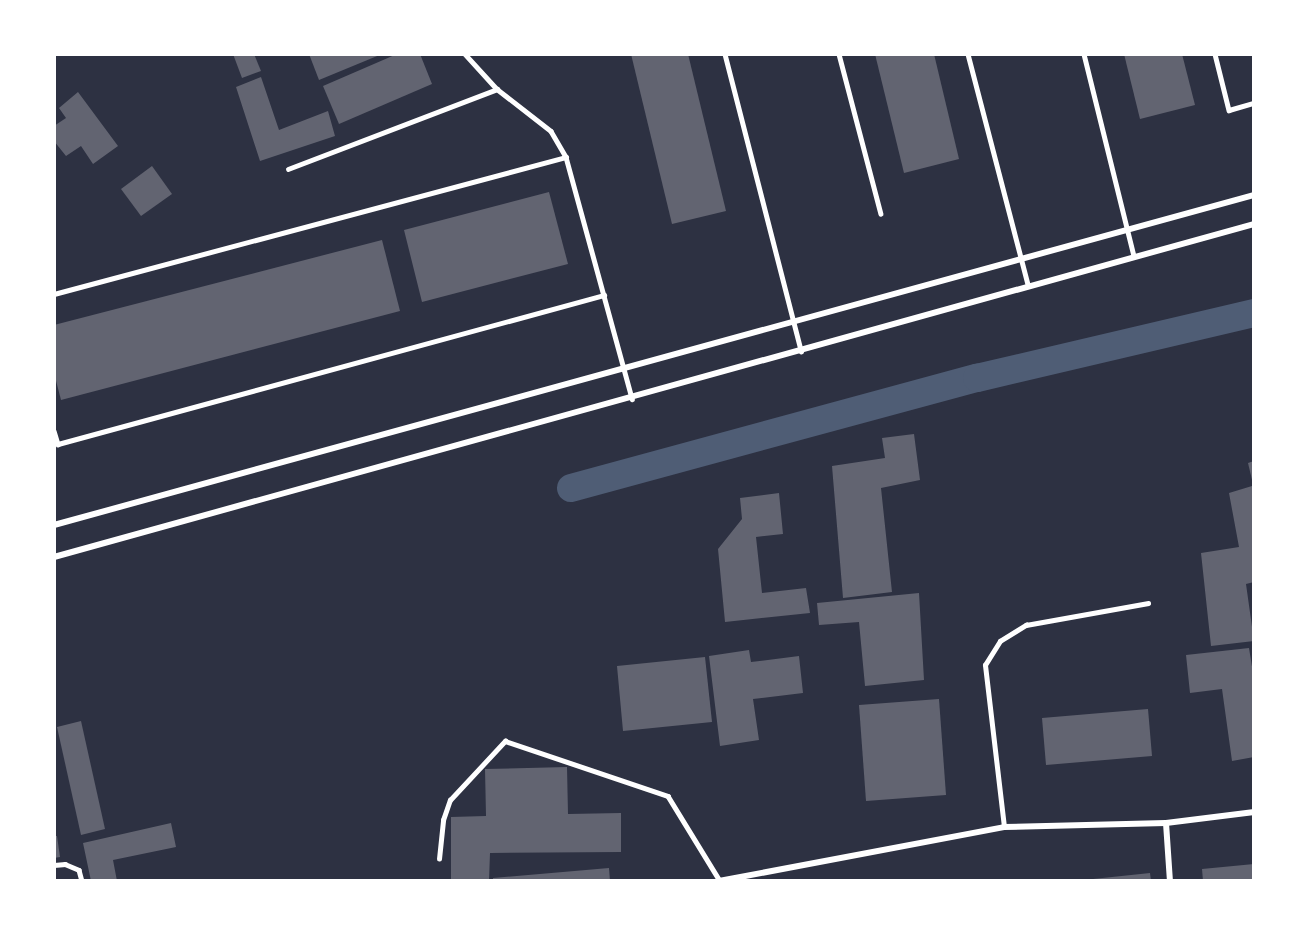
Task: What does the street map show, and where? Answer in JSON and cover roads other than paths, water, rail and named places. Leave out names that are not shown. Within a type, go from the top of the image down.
[{"type":"street","points":[[54,525],[1254,195]]},
{"type":"street","points":[[54,557],[632,399],[1028,285],[1254,224]]},
{"type":"street","points":[[720,881],[1004,826],[1166,823],[1254,812]]},
{"type":"street","points":[[1166,823],[1170,881]]},
{"type":"lane","points":[[465,54],[497,88],[551,131],[566,157],[632,399]]},
{"type":"lane","points":[[725,54],[801,351]]},
{"type":"lane","points":[[839,54],[881,213]]},
{"type":"lane","points":[[968,54],[1028,285]]},
{"type":"lane","points":[[1084,54],[1134,256]]},
{"type":"lane","points":[[1215,54],[1229,110],[1254,103]]},
{"type":"lane","points":[[288,169],[497,88]]},
{"type":"lane","points":[[54,294],[566,157]]},
{"type":"lane","points":[[54,431],[58,444],[604,295]]},
{"type":"lane","points":[[1004,826],[985,665],[1000,641],[1026,625],[1148,603]]},
{"type":"lane","points":[[439,859],[442,820],[450,800],[505,741],[668,796],[720,881]]},
{"type":"lane","points":[[54,865],[65,864],[80,870],[82,881]]},
{"type":"waterway","points":[[571,488],[977,378],[1254,313]]}]
